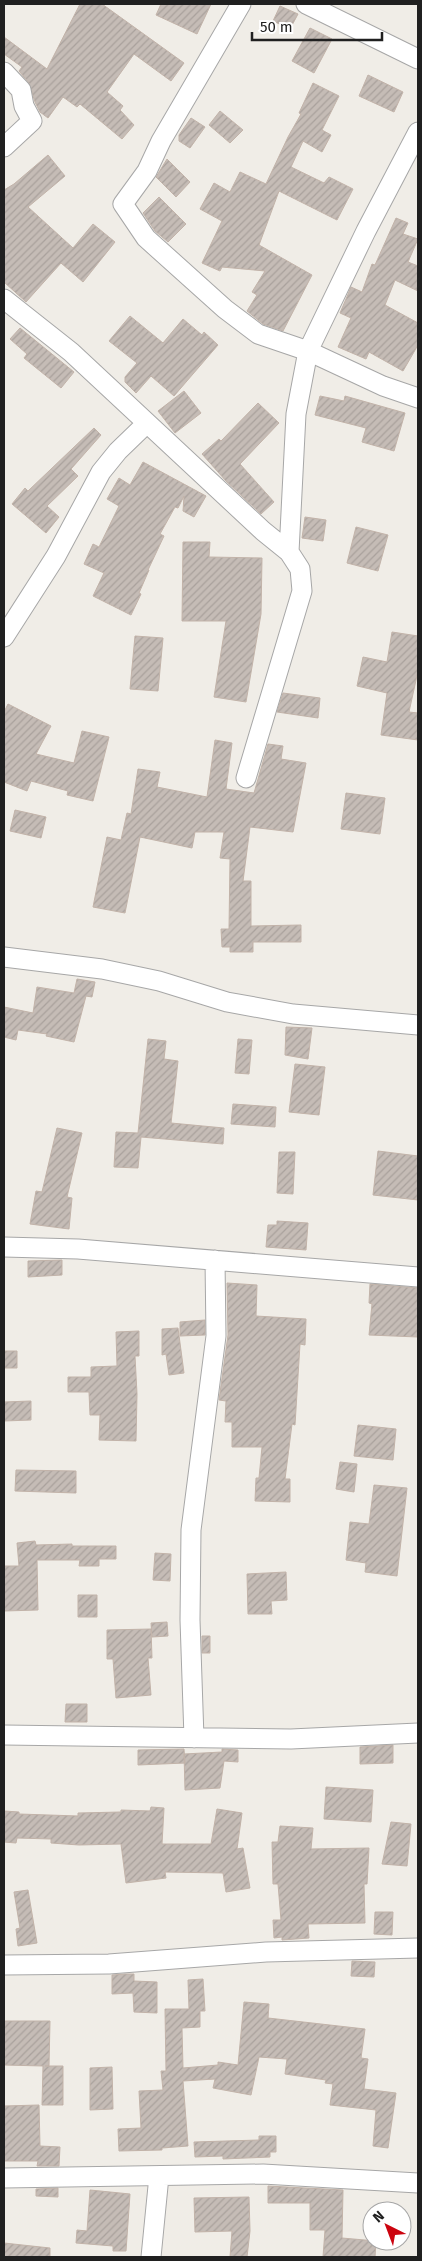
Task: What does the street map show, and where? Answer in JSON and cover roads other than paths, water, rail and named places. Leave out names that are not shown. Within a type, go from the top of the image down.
[{"type":"street","points":[[242,4],[161,142],[147,171],[123,204],[146,238],[225,309],[258,334],[308,351],[383,386],[418,398]]},
{"type":"street","points":[[306,4],[418,59]]},
{"type":"street","points":[[4,72],[21,90],[24,106],[32,121],[4,147]]},
{"type":"street","points":[[289,552],[296,414],[308,351],[366,231],[418,132]]},
{"type":"street","points":[[4,299],[71,352],[262,531],[289,552],[300,569],[302,590],[246,778]]},
{"type":"street","points":[[4,637],[56,556],[101,472],[118,451],[147,423]]},
{"type":"street","points":[[262,531],[290,520]]},
{"type":"street","points":[[4,957],[102,969],[159,981],[227,1002],[293,1014],[418,1025]]},
{"type":"street","points":[[4,1247],[78,1249],[418,1277]]},
{"type":"street","points":[[194,1738],[190,1620],[191,1530],[216,1336],[215,1260]]},
{"type":"street","points":[[4,1735],[291,1739],[418,1733]]},
{"type":"street","points":[[4,1964],[109,1964],[275,1952],[418,1948]]},
{"type":"street","points":[[4,2178],[263,2174],[418,2183]]},
{"type":"street","points":[[151,2257],[159,2176]]}]
